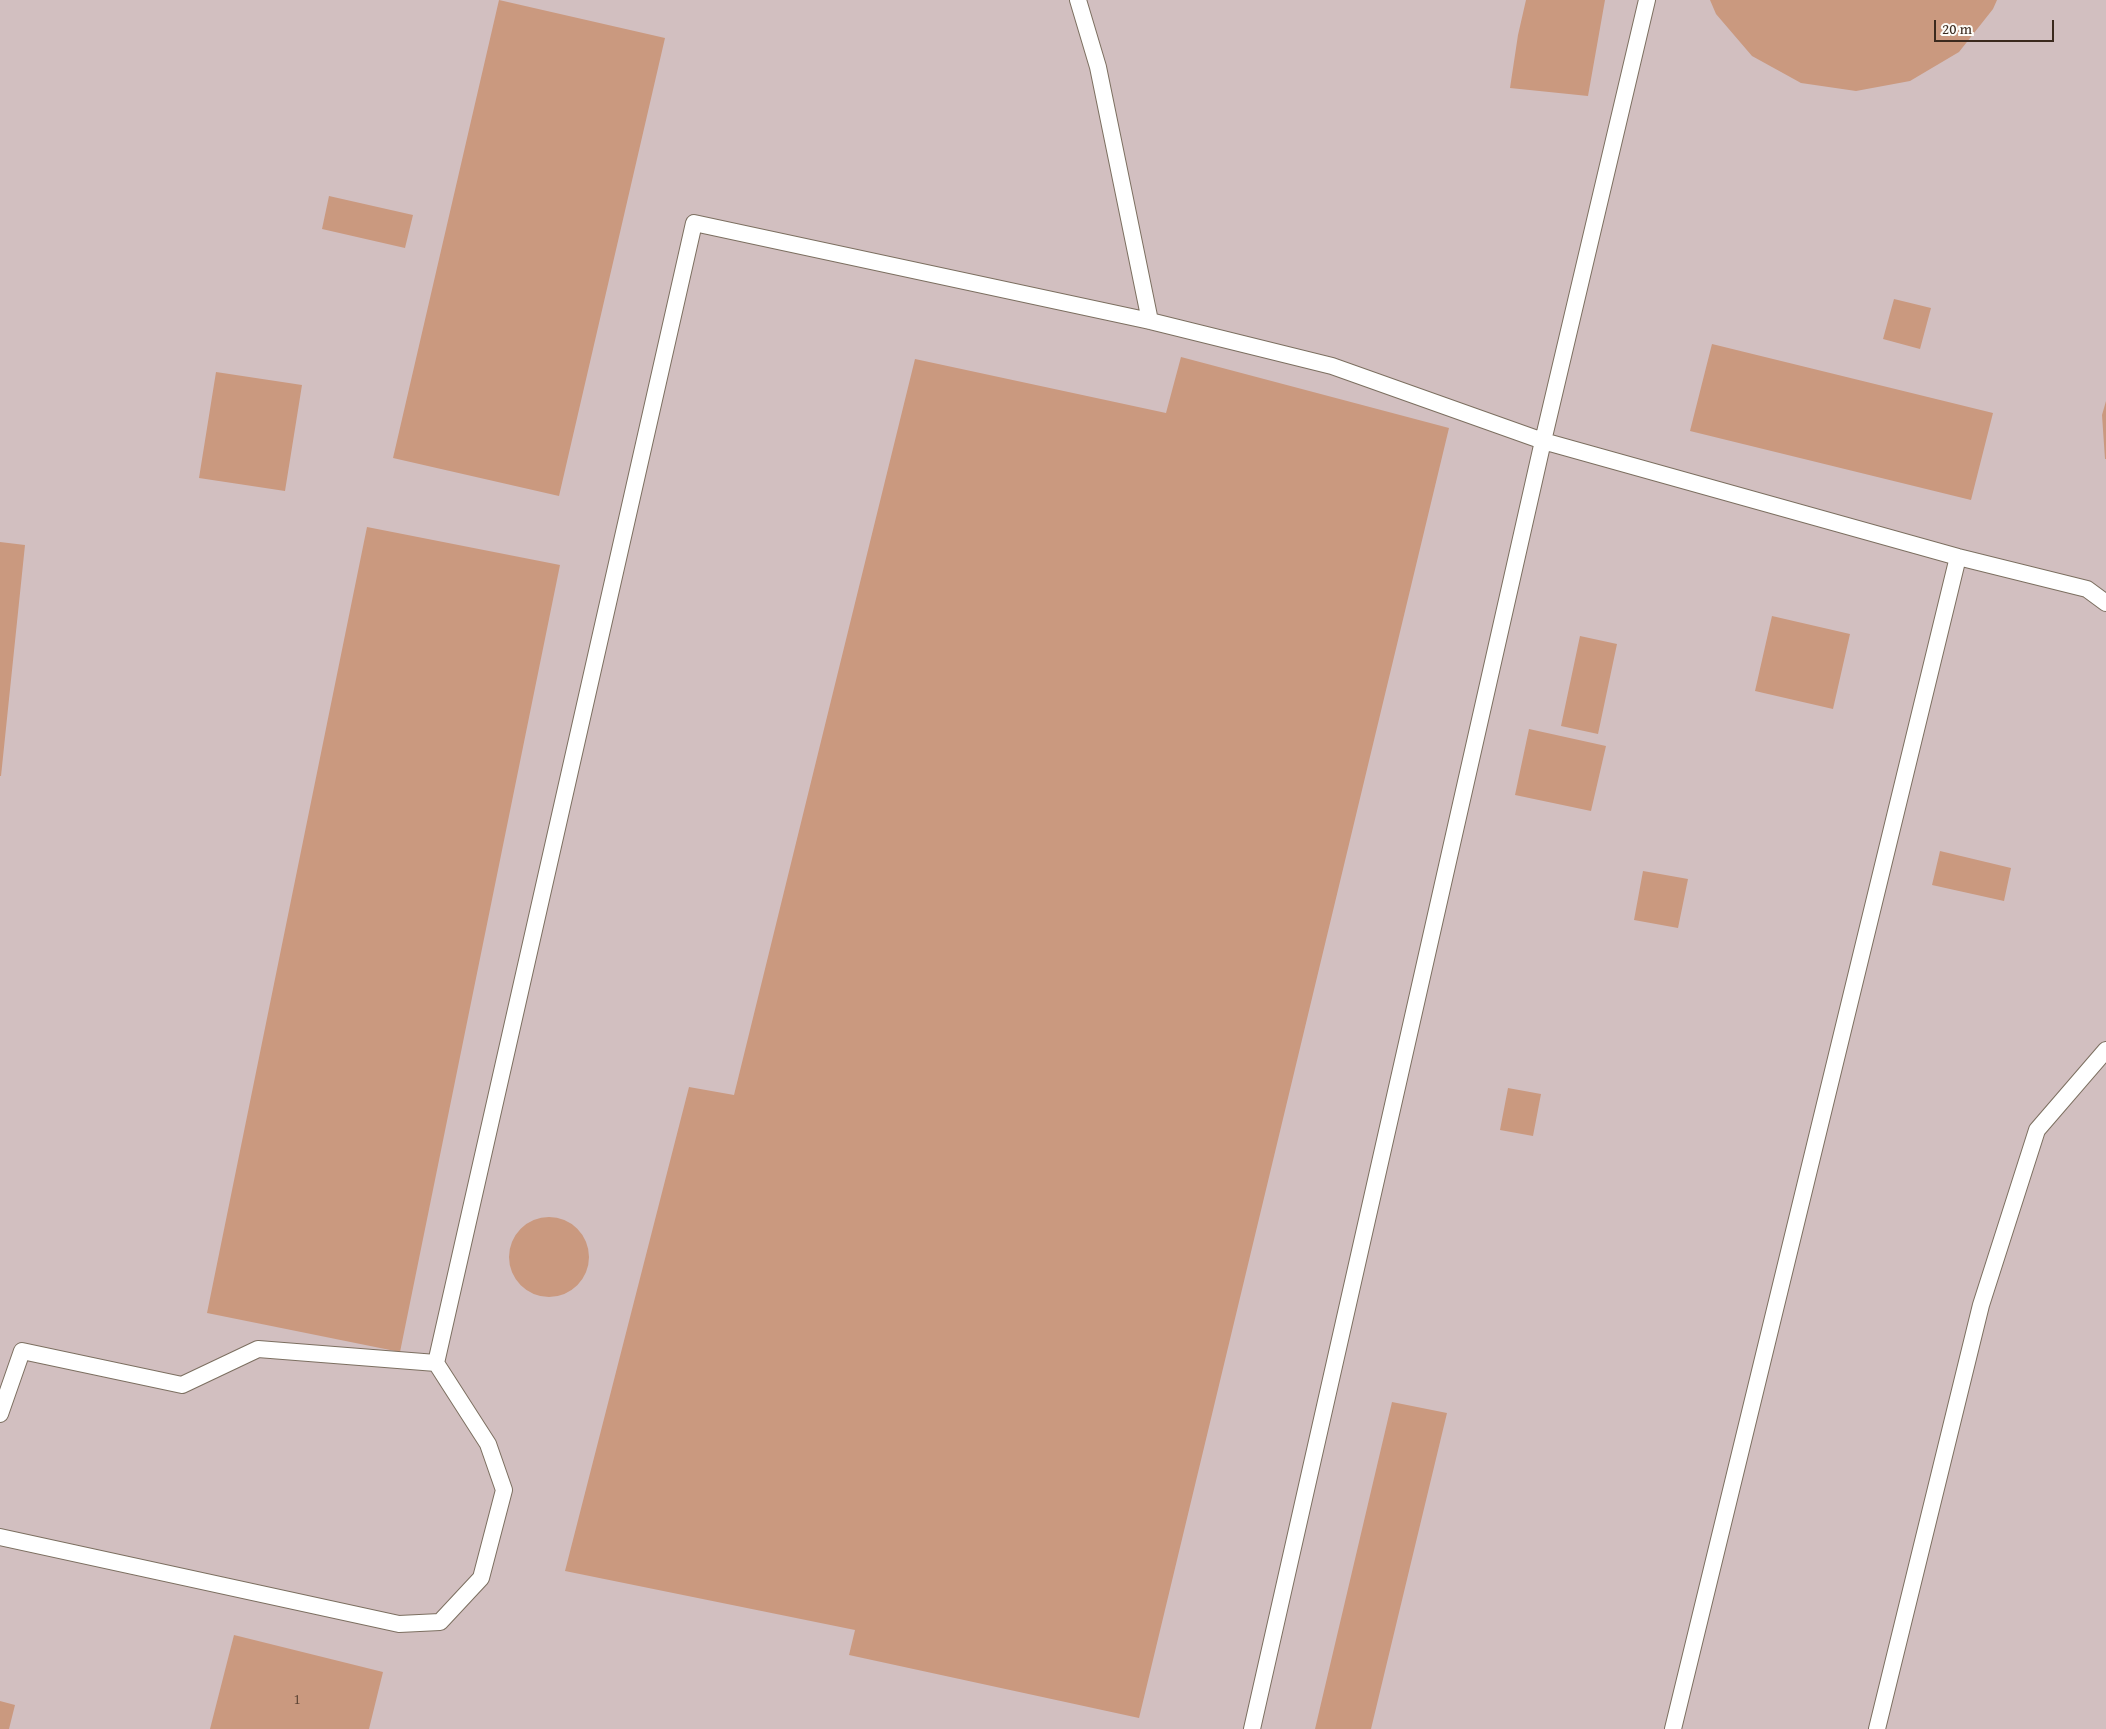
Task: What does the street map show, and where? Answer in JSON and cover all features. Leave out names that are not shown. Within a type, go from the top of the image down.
[{"type":"lane","points":[[1078,0],[1098,67],[1150,321]]},
{"type":"lane","points":[[1252,1729],[1543,441],[1647,0]]},
{"type":"lane","points":[[0,1537],[398,1624],[440,1622],[481,1578],[504,1490],[488,1444],[436,1363],[694,223],[1150,321],[1332,366],[1543,441],[1958,557],[2086,589],[2106,603]]},
{"type":"lane","points":[[1673,1729],[1958,557]]},
{"type":"lane","points":[[1877,1729],[1981,1306],[2037,1130],[2106,1050]]},
{"type":"lane","points":[[0,1414],[22,1351],[182,1385],[258,1349],[436,1363]]},
{"type":"shaded area","points":[[0,0],[2106,0],[2106,1729],[0,1729]]},
{"type":"building","points":[[499,0],[665,38],[559,496],[393,458]]},
{"type":"building","points":[[1526,0],[1605,0],[1588,96],[1510,88],[1518,35]]},
{"type":"building","points":[[1710,0],[1997,0],[1993,9],[1959,52],[1910,81],[1856,91],[1801,83],[1752,56],[1716,14]]},
{"type":"building","points":[[329,196],[413,215],[405,248],[322,229]]},
{"type":"building","points":[[1894,299],[1931,308],[1920,349],[1883,339]]},
{"type":"building","points":[[1712,344],[1993,413],[1971,500],[1690,431]]},
{"type":"building","points":[[1181,357],[1449,428],[1139,1718],[849,1655],[855,1630],[565,1571],[689,1087],[734,1095],[915,359],[1166,413]]},
{"type":"building","points":[[216,372],[302,385],[285,491],[199,478]]},
{"type":"building","points":[[2106,401],[2106,459],[2105,459],[2102,415]]},
{"type":"building","points":[[367,527],[560,565],[400,1352],[207,1313]]},
{"type":"building","points":[[0,542],[25,545],[1,776],[0,776]]},
{"type":"building","points":[[1772,616],[1850,634],[1833,709],[1755,691]]},
{"type":"building","points":[[1580,636],[1617,644],[1598,734],[1561,726]]},
{"type":"building","points":[[1529,729],[1606,746],[1591,811],[1515,795]]},
{"type":"building","points":[[1940,851],[2011,868],[2004,901],[1932,885]]},
{"type":"building","points":[[1643,871],[1688,879],[1678,928],[1634,920]]},
{"type":"building","points":[[1508,1088],[1541,1094],[1533,1136],[1500,1130]]},
{"type":"building","points":[[549,1217],[564,1220],[577,1229],[586,1242],[589,1257],[586,1272],[577,1285],[564,1294],[549,1297],[534,1294],[521,1285],[512,1272],[509,1257],[512,1242],[521,1229],[534,1220]]},
{"type":"building","points":[[1392,1402],[1447,1413],[1371,1729],[1315,1729]]},
{"type":"building","points":[[234,1635],[383,1672],[369,1729],[210,1729]]},
{"type":"building","points":[[0,1701],[15,1705],[9,1729],[0,1729]]}]
